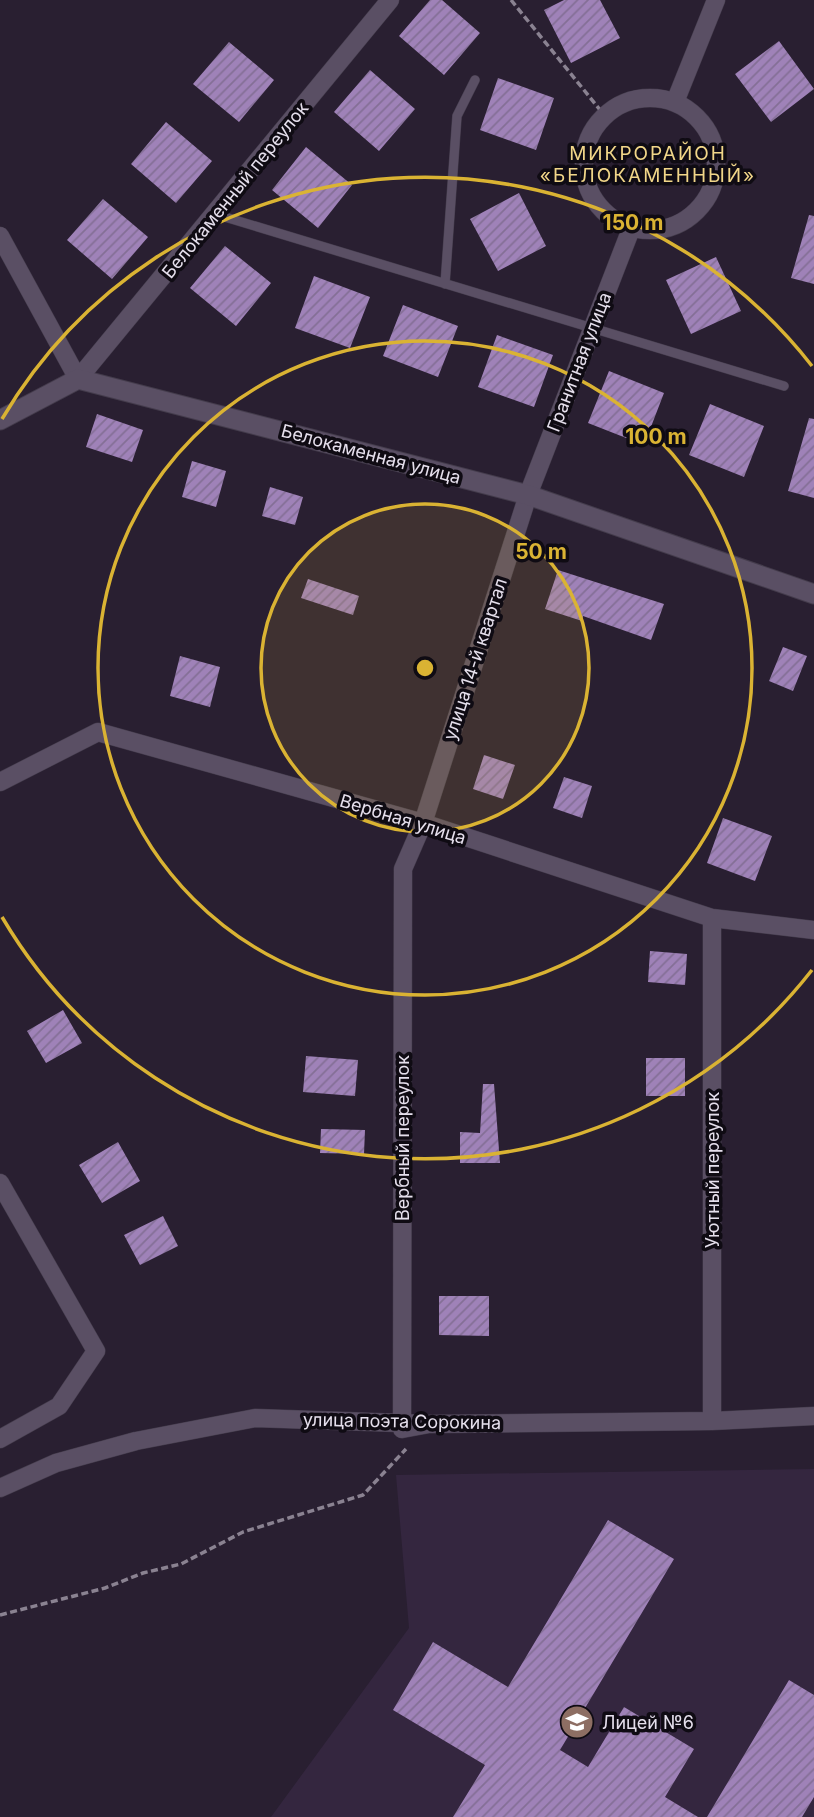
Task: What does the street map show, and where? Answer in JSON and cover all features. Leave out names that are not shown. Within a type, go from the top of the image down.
[{"type":"street","name":"Белокаменный переулок","points":[[78,379],[390,0]]},
{"type":"street","points":[[675,102],[716,0]]},
{"type":"street","points":[[653,97],[675,102],[699,118],[715,143],[718,172],[708,200],[687,221],[660,231],[631,229],[608,217],[592,197],[584,172],[586,147],[595,126],[605,116],[631,100],[653,97]]},
{"type":"street","name":"Гранитная улица","points":[[528,495],[631,229]]},
{"type":"street","points":[[0,236],[78,379],[0,420]]},
{"type":"street","name":"Белокаменная улица","points":[[78,379],[528,495],[814,594]]},
{"type":"street","name":"улица 14-й квартал","points":[[423,823],[528,495]]},
{"type":"street","name":"Вербная улица","points":[[0,782],[98,733],[423,823],[712,918],[814,930]]},
{"type":"street","name":"Вербный переулок","points":[[423,823],[403,869],[402,1429],[429,1424]]},
{"type":"street","name":"Уютный переулок","points":[[712,918],[712,1421]]},
{"type":"street","points":[[0,1182],[96,1351],[59,1406],[0,1439]]},
{"type":"street","name":"улица поэта Сорокина","points":[[0,1488],[56,1463],[136,1441],[255,1418],[429,1424],[712,1421],[814,1416]]},
{"type":"lane","points":[[445,284],[457,116],[475,80]]},
{"type":"lane","points":[[215,214],[784,386]]},
{"type":"path","points":[[511,0],[605,116]]},
{"type":"path","points":[[0,1615],[105,1588],[143,1573],[181,1564],[243,1532],[363,1495],[429,1424]]},
{"type":"shaded area","name":"Лицей №6","points":[[814,1469],[814,1817],[271,1817],[409,1628],[396,1475]]},
{"type":"building","points":[[430,0],[442,0],[480,33],[444,75],[399,36]]},
{"type":"building","points":[[564,0],[600,0],[620,38],[571,63],[544,10]]},
{"type":"building","points":[[779,41],[814,89],[771,122],[735,74]]},
{"type":"building","points":[[229,42],[274,80],[239,122],[193,84]]},
{"type":"building","points":[[370,70],[415,109],[379,151],[334,112]]},
{"type":"building","points":[[498,78],[554,98],[536,150],[480,130]]},
{"type":"building","points":[[166,122],[212,161],[176,203],[131,164]]},
{"type":"building","points":[[306,147],[352,185],[318,228],[272,190]]},
{"type":"building","points":[[519,193],[546,246],[498,271],[470,219]]},
{"type":"building","points":[[103,199],[148,237],[112,279],[67,240]]},
{"type":"building","points":[[809,215],[814,216],[814,284],[791,278]]},
{"type":"building","points":[[225,246],[271,283],[236,326],[190,288]]},
{"type":"building","points":[[716,257],[741,311],[691,334],[666,280]]},
{"type":"building","points":[[314,276],[370,297],[350,348],[295,328]]},
{"type":"building","points":[[403,305],[458,326],[438,377],[383,356]]},
{"type":"building","points":[[497,335],[553,355],[534,407],[478,387]]},
{"type":"building","points":[[609,371],[664,393],[644,445],[588,423]]},
{"type":"building","points":[[710,404],[764,426],[744,477],[689,455]]},
{"type":"building","points":[[97,414],[143,430],[132,462],[86,447]]},
{"type":"building","points":[[809,418],[814,419],[814,498],[788,491]]},
{"type":"building","points":[[192,461],[226,471],[216,507],[182,497]]},
{"type":"building","points":[[270,487],[303,497],[295,525],[262,516]]},
{"type":"building","points":[[558,570],[664,604],[651,640],[583,616],[582,621],[545,609]]},
{"type":"building","points":[[308,579],[359,596],[353,615],[301,598]]},
{"type":"building","points":[[783,647],[807,656],[793,691],[769,681]]},
{"type":"building","points":[[180,656],[220,667],[210,707],[170,696]]},
{"type":"building","points":[[484,755],[515,765],[503,799],[473,789]]},
{"type":"building","points":[[564,777],[592,786],[582,818],[553,808]]},
{"type":"building","points":[[723,818],[772,836],[755,881],[707,863]]},
{"type":"building","points":[[650,951],[687,954],[685,985],[648,982]]},
{"type":"building","points":[[63,1010],[82,1043],[46,1063],[27,1031]]},
{"type":"building","points":[[306,1056],[358,1060],[355,1096],[303,1092]]},
{"type":"building","points":[[646,1058],[685,1058],[685,1096],[646,1096]]},
{"type":"building","points":[[483,1084],[494,1084],[500,1163],[460,1163],[460,1132],[480,1133]]},
{"type":"building","points":[[321,1129],[365,1130],[364,1154],[320,1153]]},
{"type":"building","points":[[118,1142],[140,1181],[102,1203],[79,1165]]},
{"type":"building","points":[[163,1216],[178,1246],[140,1265],[124,1235]]},
{"type":"building","points":[[439,1296],[489,1296],[489,1336],[439,1335]]},
{"type":"building","points":[[608,1520],[674,1559],[560,1750],[588,1767],[624,1707],[694,1749],[665,1797],[698,1817],[453,1817],[485,1765],[393,1710],[433,1642],[508,1687]]},
{"type":"building","points":[[789,1680],[814,1695],[814,1797],[802,1817],[707,1817]]},
{"type":"place","name":"Лицей №6","points":[[577,1722]]},
{"type":"district","name":"МИКРОРАЙОН «БЕЛОКАМЕННЫЙ»","points":[[648,164]]}]
